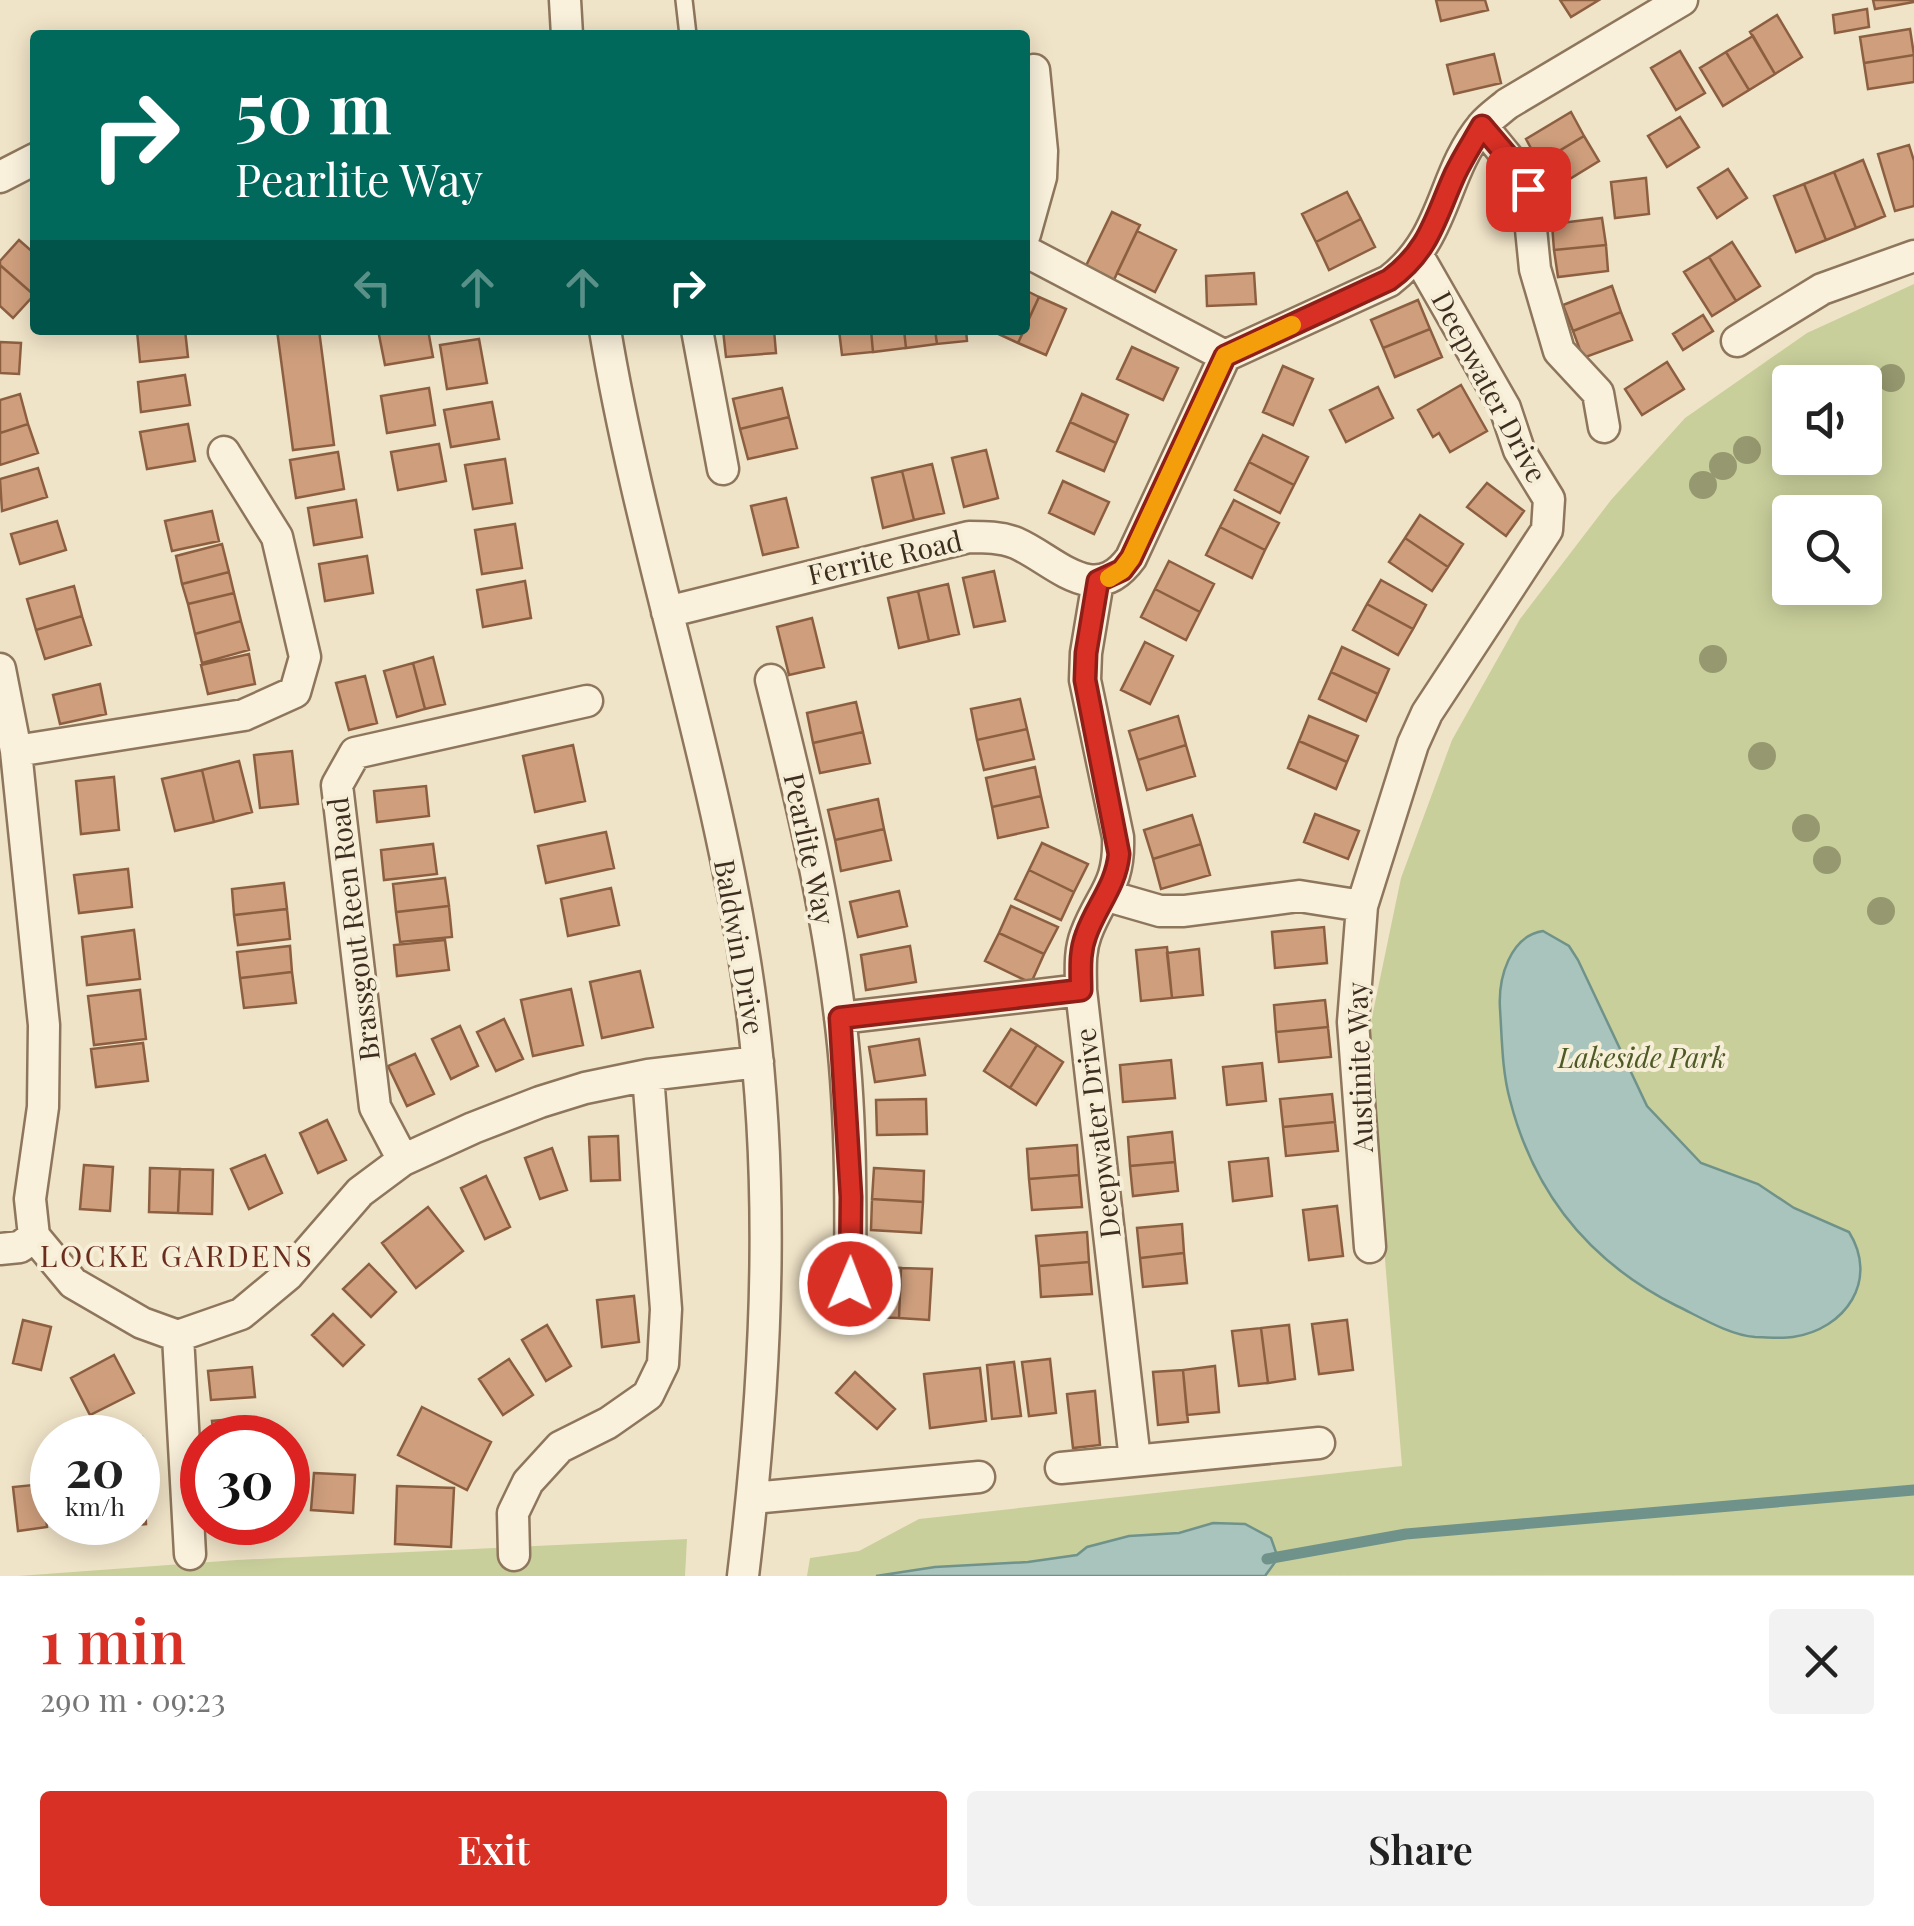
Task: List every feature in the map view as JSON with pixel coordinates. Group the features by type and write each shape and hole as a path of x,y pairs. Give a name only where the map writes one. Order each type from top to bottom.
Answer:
{"street":[{"path":"565,0 568,30"},
{"name":"Deepwater Drive","path":"1225,356 1389,280 1418,256 1454,176 1482,126 1507,104 1682,0"},
{"path":"1030,216 1041,177 1042,151 1034,70"},
{"path":"1482,126 1510,159 1528,189 1535,269 1559,351 1598,393 1604,428"},
{"path":"0,176 30,161"},
{"path":"1030,254 1225,356 1131,558 1122,570 1098,581"},
{"name":"Deepwater Drive","path":"1362,906 1413,744 1427,713 1547,530 1549,499 1519,450 1505,408 1488,376 1418,256"},
{"path":"1737,342 1822,288 1914,256"},
{"name":"Baldwin Drive","path":"606,335 638,496 744,950 758,1062 764,1164 764,1341 742,1576"},
{"path":"698,335 723,469"},
{"path":"16,751 244,714 294,692 305,657 277,537 224,452"},
{"name":"Ferrite Road","path":"666,612 969,537 1014,542 1072,576 1098,581"},
{"name":"Deepwater Drive","path":"1098,581 1084,666 1118,837 1117,870 1108,896 1085,936 1080,960 1081,990 1135,1460"},
{"path":"0,669 16,751 44,1025 42,1107 30,1199 34,1236 74,1283 142,1323 178,1336 241,1314 288,1275 360,1192 403,1160 540,1102 648,1075 758,1062"},
{"name":"Pearlite Way","path":"771,680 802,804 840,1018 851,1197 850,1284"},
{"name":"Brassgout Reen Road","path":"403,1160 375,1107 337,784 355,754 587,701"},
{"path":"1108,896 1160,911 1299,896 1362,906"},
{"name":"Austinite Way","path":"1362,906 1353,1022 1370,1248"},
{"path":"840,1018 1081,990"},
{"path":"514,1555 512,1513 528,1482 560,1447 608,1423 648,1395 663,1364 666,1309 648,1075"},
{"path":"0,1249 20,1247 34,1236"},
{"path":"178,1336 190,1554"},
{"path":"1061,1468 1319,1443"},
{"path":"752,1498 979,1477"}],"lane":[{"path":"684,0 687,30"}],"green space":[{"name":"Lakeside Park","path":"1914,284 1914,1575 807,1576 810,1558 859,1551 919,1519 1402,1466 1367,1041 1401,878 1452,740 1520,619 1611,500 1685,418 1807,333"},
{"path":"687,1539 685,1576 18,1576 237,1560"}],"water":[{"path":"1543,931 1569,946 1647,1106 1701,1163 1758,1184 1794,1208 1849,1232 1857,1250 1858,1284 1852,1300 1828,1324 1784,1338 1745,1336 1725,1329 1646,1289 1593,1247 1570,1222 1534,1166 1521,1134 1507,1089 1503,1055 1500,997 1504,972 1522,941"},
{"path":"1213,1523 1245,1524 1271,1538 1278,1558 1265,1576 876,1576 1077,1555 1087,1547 1129,1536 1179,1533"}],"building":[{"path":"1436,0 1485,0 1488,10 1441,21"},
{"path":"1560,0 1599,0 1571,17"},
{"path":"1873,0 1914,0 1914,2 1875,9"},
{"path":"1867,9 1869,27 1835,33 1833,15"},
{"path":"1777,15 1802,57 1775,74 1750,32"},
{"path":"1910,29 1914,55 1864,63 1860,37"},
{"path":"1753,36 1775,74 1749,90 1726,52"},
{"path":"1680,51 1705,93 1676,110 1651,68"},
{"path":"1726,52 1749,90 1723,106 1700,68"},
{"path":"1494,54 1501,83 1454,94 1447,65"},
{"path":"1914,55 1914,82 1868,89 1864,63"},
{"path":"1571,112 1584,136 1539,163 1526,139"},
{"path":"1680,117 1699,147 1667,167 1648,136"},
{"path":"1584,136 1599,161 1555,188 1539,163"},
{"path":"1909,145 1914,161 1914,206 1895,211 1878,154"},
{"path":"1863,160 1885,216 1856,228 1834,172"},
{"path":"1728,169 1747,198 1717,218 1698,188"},
{"path":"1834,172 1856,228 1826,240 1804,184"},
{"path":"1646,178 1649,214 1615,218 1611,182"},
{"path":"1804,184 1826,240 1796,252 1774,196"},
{"path":"1347,192 1361,219 1316,242 1302,214"},
{"path":"1112,212 1140,225 1111,286 1083,272"},
{"path":"1602,218 1606,245 1554,250 1552,224"},
{"path":"1361,219 1375,247 1329,270 1316,242"},
{"path":"1137,231 1176,250 1155,292 1117,273"},
{"path":"19,240 30,250 30,291 0,265"},
{"path":"1732,242 1760,286 1736,301 1709,257"},
{"path":"1606,245 1608,271 1558,277 1554,250"},
{"path":"1709,257 1736,301 1712,316 1684,272"},
{"path":"0,265 30,291 30,299 13,318 0,306"},
{"path":"1254,273 1256,304 1207,306 1206,276"},
{"path":"1612,286 1621,312 1573,331 1563,305"},
{"path":"1030,292 1039,297 1030,316"},
{"path":"1039,297 1066,309 1046,355 1018,343 1022,335 1030,335 1030,317"},
{"path":"1418,300 1430,329 1383,348 1371,320"},
{"path":"1621,312 1632,340 1583,358 1573,331"},
{"path":"1703,315 1713,331 1683,350 1673,334"},
{"path":"1430,329 1442,357 1395,377 1383,348"},
{"path":"137,335 186,335 188,357 140,362"},
{"path":"278,335 320,335 334,445 293,450"},
{"path":"379,335 429,335 433,357 385,365"},
{"path":"724,335 774,335 776,353 726,357"},
{"path":"840,335 871,335 873,352 842,355"},
{"path":"871,335 905,335 906,348 873,352"},
{"path":"905,335 936,335 937,344 906,348"},
{"path":"936,335 966,335 967,341 937,344"},
{"path":"1001,335 1022,335 1018,343"},
{"path":"479,339 487,383 447,389 440,345"},
{"path":"0,342 21,343 19,374 0,373"},
{"path":"1132,347 1178,368 1163,400 1117,379"},
{"path":"1667,362 1684,389 1642,415 1625,389"},
{"path":"1283,366 1313,379 1293,425 1263,412"},
{"path":"185,375 190,405 141,412 138,382"},
{"path":"1461,385 1487,431 1450,452 1439,433 1433,437 1418,410"},
{"path":"1378,387 1393,418 1346,442 1330,410"},
{"path":"429,388 435,425 387,433 381,396"},
{"path":"782,388 789,417 740,429 733,399"},
{"path":"20,394 28,424 0,433 0,400"},
{"path":"1082,394 1128,415 1116,443 1070,422"},
{"path":"492,402 499,439 451,447 444,410"},
{"path":"789,417 797,448 748,459 740,429"},
{"path":"1070,422 1116,443 1104,471 1057,451"},
{"path":"28,424 38,453 0,465 0,433"},
{"path":"188,424 195,461 147,469 140,432"},
{"path":"1263,435 1308,457 1294,485 1249,462"},
{"path":"439,444 446,481 398,490 391,452"},
{"path":"986,450 998,498 964,507 952,458"},
{"path":"338,452 344,489 296,498 290,460"},
{"path":"505,459 512,503 473,509 465,465"},
{"path":"1249,462 1294,485 1280,513 1235,490"},
{"path":"932,464 944,513 914,520 902,471"},
{"path":"38,468 47,497 2,511 0,479"},
{"path":"902,471 914,520 883,528 872,478"},
{"path":"1063,481 1109,502 1094,534 1049,513"},
{"path":"1487,483 1524,511 1506,536 1467,507"},
{"path":"786,498 798,547 763,555 751,506"},
{"path":"356,500 362,537 314,545 308,508"},
{"path":"1234,500 1279,523 1265,550 1220,527"},
{"path":"212,511 219,541 172,551 165,521"},
{"path":"1420,515 1463,544 1448,567 1405,538"},
{"path":"57,521 66,550 20,564 11,534"},
{"path":"515,524 522,568 482,574 475,530"},
{"path":"1220,527 1265,550 1252,578 1206,555"},
{"path":"1405,538 1448,567 1432,591 1389,562"},
{"path":"222,544 229,572 182,584 176,556"},
{"path":"367,556 373,593 325,601 319,564"},
{"path":"1169,561 1214,584 1200,612 1155,589"},
{"path":"994,571 1005,621 974,627 963,578"},
{"path":"229,572 234,593 188,604 182,584"},
{"path":"1381,580 1426,605 1413,629 1367,604"},
{"path":"525,581 531,618 483,627 477,590"},
{"path":"948,584 959,634 929,641 918,591"},
{"path":"74,586 82,616 36,630 27,599"},
{"path":"1155,589 1200,612 1186,640 1141,617"},
{"path":"918,591 929,641 899,648 888,598"},
{"path":"234,593 241,621 195,634 188,604"},
{"path":"1367,604 1413,629 1398,655 1353,630"},
{"path":"82,616 91,645 45,659 36,630"},
{"path":"812,618 824,667 789,675 777,627"},
{"path":"241,621 249,650 202,663 195,634"},
{"path":"1145,642 1173,656 1150,704 1121,690"},
{"path":"1342,647 1389,669 1378,694 1331,672"},
{"path":"249,654 255,684 208,694 201,665"},
{"path":"433,657 445,704 425,709 413,663"},
{"path":"413,663 425,709 397,717 384,671"},
{"path":"1331,672 1378,694 1366,721 1319,699"},
{"path":"365,676 377,723 349,730 336,683"},
{"path":"100,684 106,714 60,724 53,695"},
{"path":"1020,699 1027,729 977,740 971,709"},
{"path":"856,702 863,732 813,743 807,713"},
{"path":"1178,716 1186,745 1138,760 1129,731"},
{"path":"1309,716 1358,736 1347,762 1299,741"},
{"path":"1027,729 1034,759 984,770 977,740"},
{"path":"863,732 870,763 820,773 813,743"},
{"path":"1299,741 1347,762 1336,789 1288,768"},
{"path":"573,745 585,801 535,812 523,756"},
{"path":"1186,745 1195,776 1147,790 1138,760"},
{"path":"292,751 298,804 260,808 254,755"},
{"path":"239,761 252,812 214,822 202,770"},
{"path":"1035,767 1041,796 992,807 986,778"},
{"path":"202,770 214,822 175,831 162,779"},
{"path":"114,777 119,830 81,834 76,781"},
{"path":"426,786 429,816 377,822 374,791"},
{"path":"1041,796 1048,827 998,838 992,807"},
{"path":"878,799 884,829 835,840 828,810"},
{"path":"1315,814 1359,831 1348,859 1304,842"},
{"path":"1192,815 1201,844 1153,859 1144,830"},
{"path":"884,829 891,860 841,871 835,840"},
{"path":"606,832 614,868 546,883 538,846"},
{"path":"1042,843 1088,864 1074,892 1029,870"},
{"path":"433,844 437,874 384,880 381,850"},
{"path":"1201,844 1210,875 1161,889 1153,859"},
{"path":"128,869 132,907 79,913 74,875"},
{"path":"1029,870 1074,892 1061,920 1015,899"},
{"path":"445,878 449,906 396,912 393,884"},
{"path":"284,883 287,909 234,915 232,889"},
{"path":"611,888 619,925 568,936 561,899"},
{"path":"899,891 907,926 858,937 850,902"},
{"path":"449,906 452,937 400,942 396,912"},
{"path":"1011,906 1058,927 1044,954 999,933"},
{"path":"287,909 290,939 238,945 234,915"},
{"path":"1324,927 1327,963 1275,968 1272,932"},
{"path":"134,930 140,979 87,985 82,937"},
{"path":"999,933 1044,954 1031,983 985,961"},
{"path":"445,940 449,970 397,976 394,945"},
{"path":"290,946 292,972 240,978 237,952"},
{"path":"910,946 916,982 866,990 861,955"},
{"path":"1167,947 1172,998 1141,1001 1136,950"},
{"path":"1199,949 1203,995 1172,998 1167,953"},
{"path":"640,971 653,1027 602,1038 590,982"},
{"path":"292,972 296,1003 244,1008 240,978"},
{"path":"571,989 583,1045 533,1056 521,1000"},
{"path":"140,990 146,1039 94,1045 88,996"},
{"path":"1325,1000 1328,1027 1276,1032 1274,1005"},
{"path":"504,1019 523,1059 496,1071 477,1032"},
{"path":"460,1026 478,1066 451,1079 432,1039"},
{"path":"1328,1027 1331,1057 1279,1062 1276,1032"},
{"path":"1011,1029 1037,1045 1010,1088 984,1071"},
{"path":"919,1039 925,1075 875,1082 869,1047"},
{"path":"143,1043 148,1081 96,1087 91,1049"},
{"path":"1037,1045 1063,1062 1036,1105 1010,1088"},
{"path":"415,1054 434,1094 407,1106 388,1066"},
{"path":"1171,1060 1175,1098 1123,1102 1120,1065"},
{"path":"1262,1063 1266,1101 1227,1105 1223,1067"},
{"path":"1332,1094 1335,1122 1283,1127 1280,1099"},
{"path":"926,1099 927,1134 877,1135 876,1100"},
{"path":"327,1120 346,1160 318,1173 300,1133"},
{"path":"1335,1122 1338,1151 1286,1156 1283,1127"},
{"path":"1172,1132 1175,1162 1130,1166 1128,1137"},
{"path":"618,1136 620,1180 591,1181 589,1137"},
{"path":"1077,1145 1079,1175 1029,1179 1027,1149"},
{"path":"552,1148 567,1190 540,1199 525,1158"},
{"path":"265,1155 282,1193 249,1209 231,1169"},
{"path":"1268,1158 1272,1196 1233,1201 1229,1162"},
{"path":"1175,1162 1178,1191 1133,1196 1130,1166"},
{"path":"84,1165 113,1167 110,1211 80,1209"},
{"path":"150,1168 180,1169 178,1213 149,1212"},
{"path":"874,1168 924,1171 923,1202 872,1199"},
{"path":"180,1169 213,1170 212,1214 178,1213"},
{"path":"1079,1175 1082,1207 1032,1210 1029,1179"},
{"path":"486,1176 510,1227 485,1239 461,1188"},
{"path":"872,1199 923,1202 921,1233 871,1230"},
{"path":"1337,1206 1343,1256 1309,1260 1303,1210"},
{"path":"428,1207 463,1251 416,1288 382,1243"},
{"path":"1182,1224 1184,1253 1140,1258 1137,1228"},
{"path":"1087,1232 1089,1262 1039,1266 1036,1236"},
{"path":"1184,1253 1187,1283 1143,1287 1140,1258"},
{"path":"1089,1262 1092,1294 1041,1297 1039,1266"},
{"path":"369,1264 396,1292 371,1317 343,1289"},
{"path":"870,1266 901,1268 899,1318 867,1317"},
{"path":"901,1268 932,1269 929,1320 899,1318"},
{"path":"634,1296 639,1342 602,1347 597,1300"},
{"path":"333,1314 364,1345 343,1366 312,1335"},
{"path":"23,1320 51,1327 41,1370 13,1363"},
{"path":"1347,1320 1353,1370 1319,1374 1312,1324"},
{"path":"547,1325 571,1366 546,1381 522,1340"},
{"path":"1289,1325 1295,1379 1268,1383 1261,1328"},
{"path":"1261,1328 1268,1383 1239,1386 1232,1331"},
{"path":"114,1355 134,1393 90,1415 71,1378"},
{"path":"509,1359 533,1395 503,1415 479,1379"},
{"path":"1050,1359 1056,1413 1029,1416 1022,1362"},
{"path":"1014,1362 1021,1416 992,1419 987,1365"},
{"path":"1215,1366 1219,1412 1187,1415 1183,1370"},
{"path":"252,1367 255,1397 211,1400 208,1371"},
{"path":"980,1368 986,1421 930,1428 924,1374"},
{"path":"1183,1370 1188,1422 1158,1425 1153,1372"},
{"path":"855,1372 895,1409 877,1429 836,1393"},
{"path":"1095,1391 1100,1445 1073,1448 1067,1394"},
{"path":"422,1407 491,1442 467,1490 398,1455"},
{"path":"314,1473 355,1475 353,1513 311,1510"},
{"path":"30,1485 30,1529 18,1531 13,1487"},
{"path":"397,1486 454,1488 451,1547 395,1544"}],"waterway":[{"path":"1267,1559 1406,1534 1914,1490"}],"slow traffic":[{"path":"1109,578 1131,558 1225,356 1292,325"}],"district":[{"name":"LOCKE GARDENS","path":"177,1257"}],"route":[{"path":"850,1284 848,1110 840,1018 1081,990 1080,960 1085,936 1108,896 1119,854 1085,680 1098,581 1112,577 1131,558 1225,356 1403,270 1418,256 1430,236 1454,176 1482,126 1510,159 1528,189"}]}
